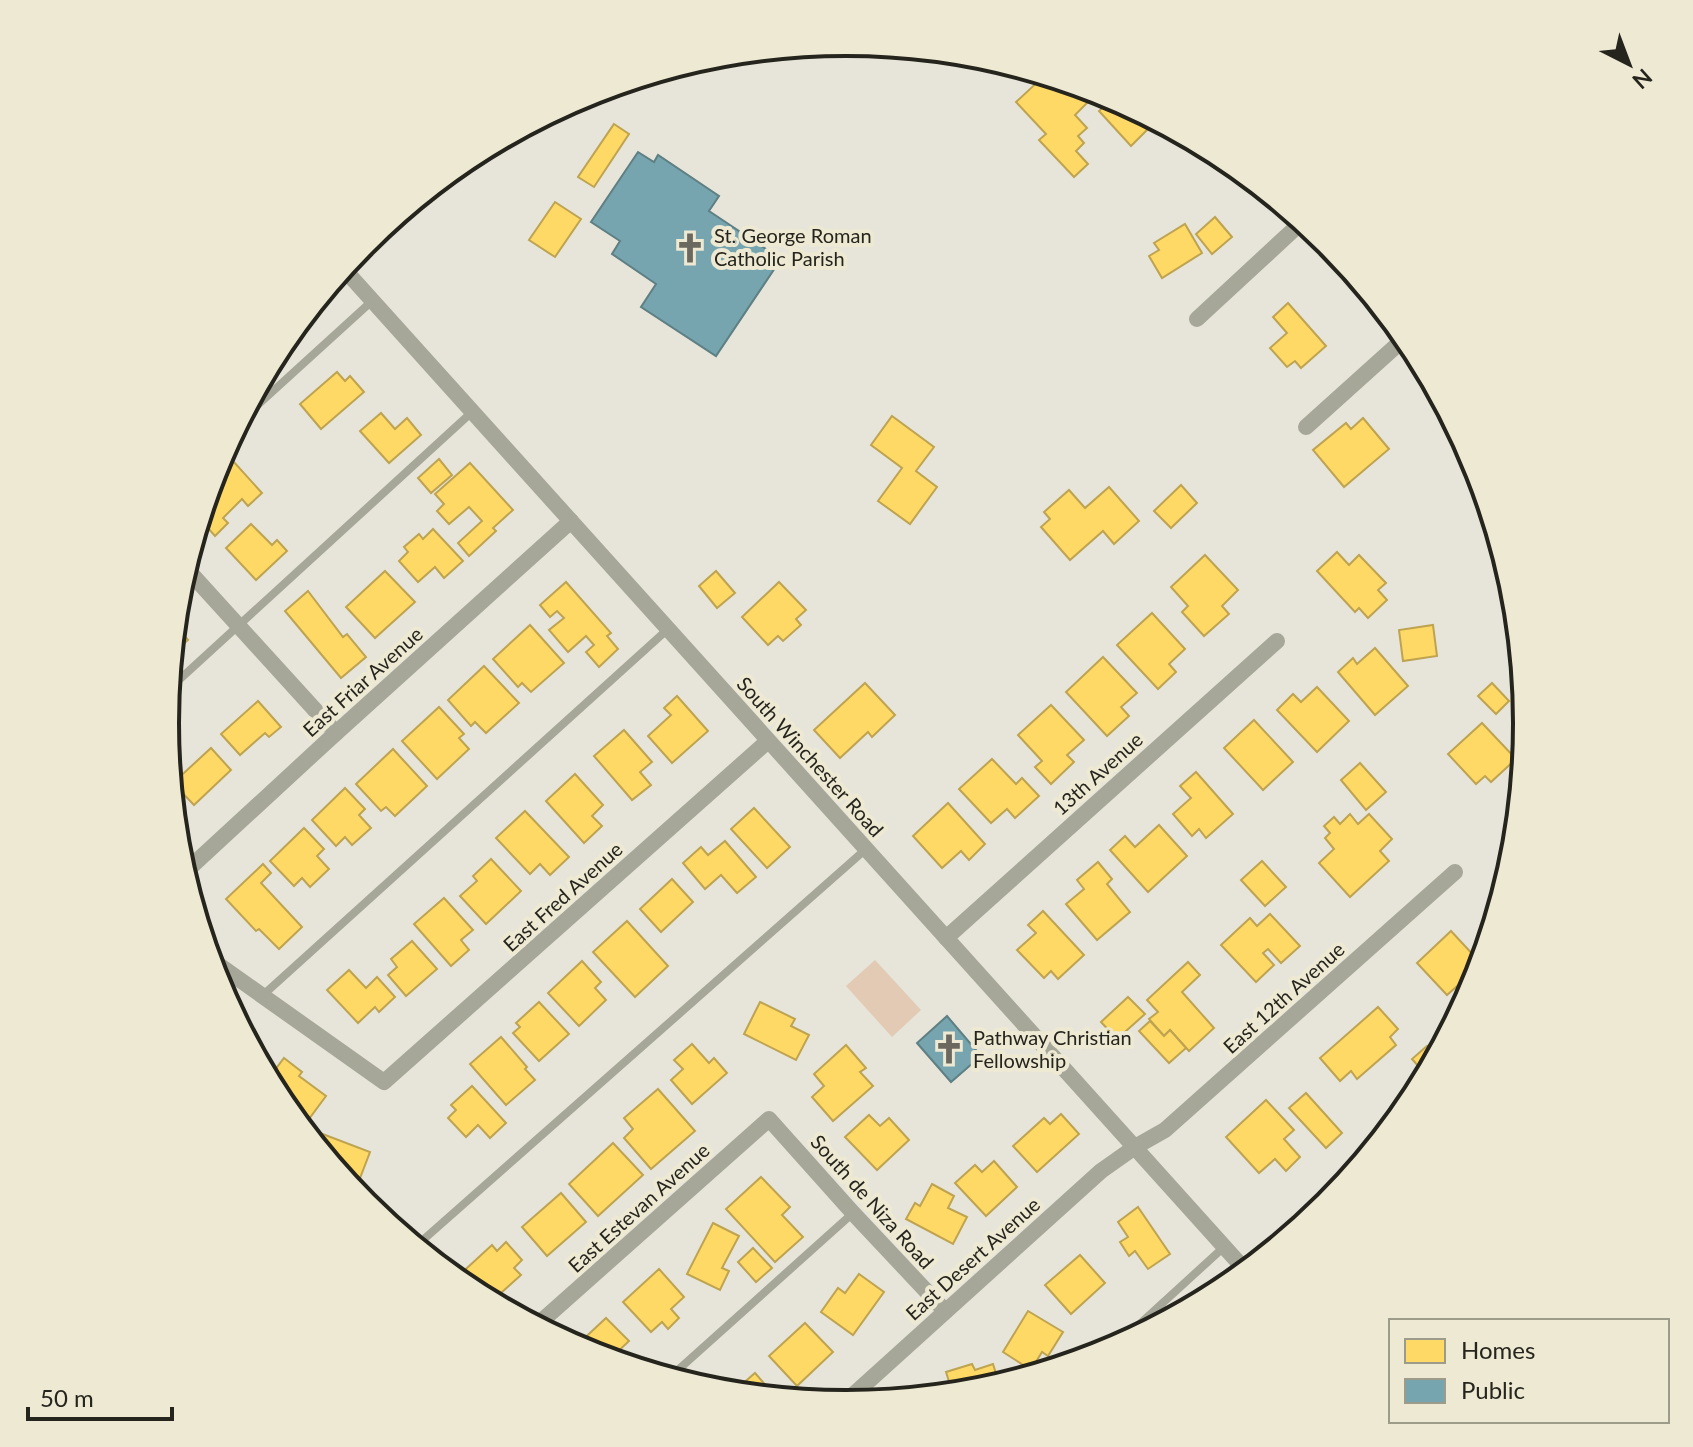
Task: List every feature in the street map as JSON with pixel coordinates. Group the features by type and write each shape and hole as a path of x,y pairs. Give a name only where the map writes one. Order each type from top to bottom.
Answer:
{"street":[{"path":"1197,319 1294,229"},
{"name":"South Winchester Road","path":"351,277 1239,1263"},
{"path":"1306,427 1397,345"},
{"name":"East Friar Avenue","path":"194,864 571,521"},
{"path":"195,578 336,733"},
{"name":"13th Avenue","path":"946,938 1277,641"},
{"name":"East Fred Avenue","path":"262,996 384,1082 768,741"},
{"name":"East 12th Avenue","path":"1135,1147 1165,1130 1455,872"},
{"path":"227,971 262,996"},
{"name":"South de Niza Road","path":"769,1119 945,1311"},
{"name":"East Estevan Avenue","path":"544,1319 769,1119"},
{"name":"East Desert Avenue","path":"858,1391 1101,1171 1135,1147"}],"lane":[{"path":"262,401 372,301"},
{"path":"180,679 472,412"},
{"path":"262,996 668,629"},
{"path":"424,1239 866,849"},
{"path":"679,1369 853,1213"},
{"path":"1142,1322 1224,1247"}],"shaded area":[{"path":"875,960 921,1010 892,1037 846,986"}],"building: Homes":[{"path":"1036,84 1088,102 1075,115 1087,128 1078,136 1084,143 1076,151 1088,164 1074,177 1039,140 1046,134 1016,102"},
{"path":"1103,107 1149,128 1131,146 1099,111"},
{"path":"614,124 629,134 594,187 578,177"},
{"path":"555,202 581,219 555,257 529,240"},
{"path":"1215,217 1232,237 1212,254 1196,234"},
{"path":"1185,224 1202,253 1162,278 1149,256 1159,250 1154,243"},
{"path":"1288,303 1326,346 1301,368 1295,361 1287,367 1270,348 1287,333 1273,317"},
{"path":"337,372 345,381 350,376 364,392 321,429 300,404"},
{"path":"381,413 395,429 407,418 421,435 389,463 360,431"},
{"path":"892,416 934,447 916,471 937,487 910,524 878,501 902,468 871,445"},
{"path":"1363,418 1389,449 1344,487 1313,450 1346,423 1351,429"},
{"path":"439,459 452,475 431,493 418,478"},
{"path":"233,461 262,493 248,506 242,499 223,518 228,523 215,536 208,529"},
{"path":"470,463 513,510 469,556 458,543 482,521 469,507 449,524 437,511 444,504 435,494"},
{"path":"1181,485 1197,503 1171,528 1154,511"},
{"path":"1109,487 1139,521 1114,544 1103,531 1070,560 1041,527 1050,519 1044,512 1069,490 1085,508"},
{"path":"251,524 272,545 277,540 287,551 256,580 226,548"},
{"path":"433,529 463,561 444,578 435,567 418,582 399,561 408,552 404,547 419,534 423,539"},
{"path":"1337,552 1349,565 1359,555 1386,583 1378,590 1387,600 1368,618 1359,608 1355,612 1317,571"},
{"path":"1205,555 1238,590 1222,606 1229,614 1204,636 1182,612 1188,606 1171,587"},
{"path":"385,571 415,602 375,638 346,607"},
{"path":"716,571 735,593 717,608 699,586"},
{"path":"566,582 611,633 607,636 618,649 599,667 586,652 594,645 586,636 568,652 549,630 564,618 557,611 550,617 540,605"},
{"path":"779,582 806,610 796,619 801,625 783,641 778,636 768,645 742,617"},
{"path":"308,591 343,637 347,634 366,657 341,678 285,611"},
{"path":"1152,613 1185,649 1169,664 1176,672 1158,689 1117,645"},
{"path":"530,625 564,663 531,692 522,683 518,687 493,659"},
{"path":"1433,625 1437,656 1403,661 1399,630"},
{"path":"1375,648 1408,686 1375,715 1338,672 1353,658 1357,664"},
{"path":"1103,657 1137,693 1121,707 1129,716 1107,736 1066,692"},
{"path":"484,666 519,703 486,733 475,722 471,726 448,700"},
{"path":"865,683 895,715 872,737 868,732 840,758 814,730"},
{"path":"1492,683 1509,701 1496,714 1478,696"},
{"path":"1317,687 1349,721 1317,752 1277,710 1293,694 1301,702"},
{"path":"677,696 708,731 672,763 648,736 671,715 664,708"},
{"path":"258,701 281,727 269,737 265,733 240,755 221,734"},
{"path":"1051,705 1084,740 1067,755 1074,762 1051,784 1035,767 1042,761 1018,735"},
{"path":"439,707 464,734 459,738 469,749 437,779 402,741"},
{"path":"1254,720 1293,762 1263,790 1224,748"},
{"path":"1482,723 1513,756 1513,762 1491,782 1485,776 1476,784 1448,754"},
{"path":"624,730 652,762 640,772 651,785 632,800 594,756"},
{"path":"211,748 231,770 194,805 183,793 181,776"},
{"path":"393,749 427,786 395,816 386,807 381,811 356,784"},
{"path":"992,759 1016,784 1022,778 1039,796 1015,818 1007,809 991,823 959,789"},
{"path":"1360,763 1386,792 1366,810 1341,780"},
{"path":"1196,772 1233,814 1206,838 1199,829 1192,836 1173,814 1191,798 1180,786"},
{"path":"575,774 603,805 592,816 602,826 584,843 546,801"},
{"path":"345,788 365,809 359,815 371,828 352,845 345,837 336,846 312,820"},
{"path":"948,803 985,844 969,860 961,851 942,868 913,836"},
{"path":"754,808 790,847 767,868 731,829"},
{"path":"525,811 569,857 550,875 540,864 530,874 496,838"},
{"path":"1350,814 1358,824 1369,814 1392,839 1380,851 1389,861 1350,897 1319,863 1334,849 1325,838 1330,833 1324,826 1334,817 1340,824"},
{"path":"1159,825 1187,856 1148,892 1110,850 1125,836 1135,847"},
{"path":"304,828 324,849 317,856 329,869 310,887 302,878 294,886 270,861"},
{"path":"725,841 756,877 737,893 721,875 705,889 683,863 701,847 708,855"},
{"path":"491,859 521,891 486,924 460,896 477,881 473,876"},
{"path":"1262,861 1286,887 1265,906 1241,880"},
{"path":"1098,862 1112,879 1107,884 1130,912 1097,940 1066,904 1084,889 1077,880"},
{"path":"263,864 271,873 261,883 302,927 279,949 259,929 256,931 226,899"},
{"path":"672,879 693,902 661,932 640,909"},
{"path":"444,898 473,930 461,940 469,950 451,966 414,924"},
{"path":"1043,911 1084,955 1058,979 1051,971 1044,978 1017,950 1036,933 1028,925"},
{"path":"1270,914 1300,946 1281,963 1268,949 1263,953 1274,965 1256,982 1221,945 1250,918 1257,926"},
{"path":"627,921 668,966 635,997 593,952"},
{"path":"1451,931 1473,954 1462,982 1447,995 1417,963"},
{"path":"412,941 437,969 406,996 388,975 397,967 391,959"},
{"path":"582,961 601,982 595,988 606,1000 579,1026 548,993"},
{"path":"1188,962 1200,975 1182,992 1214,1028 1189,1051 1170,1030 1164,1036 1149,1019 1158,1012 1147,1000"},
{"path":"349,970 366,988 377,977 395,997 379,1012 375,1007 358,1023 327,990"},
{"path":"1128,997 1145,1014 1117,1039 1101,1022"},
{"path":"539,1002 569,1034 539,1061 513,1033 520,1027 516,1023"},
{"path":"760,1002 795,1019 791,1026 809,1035 796,1060 744,1034"},
{"path":"1378,1007 1398,1029 1390,1037 1396,1045 1357,1079 1351,1071 1340,1081 1320,1058"},
{"path":"1150,1021 1164,1036 1170,1030 1186,1048 1169,1063 1139,1031"},
{"path":"501,1037 535,1080 506,1105 470,1064"},
{"path":"692,1044 709,1063 714,1058 727,1073 692,1104 671,1080 683,1069 674,1060"},
{"path":"846,1045 866,1068 860,1072 873,1086 833,1121 812,1097 824,1086 814,1074"},
{"path":"1427,1046 1429,1049 1419,1067 1412,1059"},
{"path":"284,1058 302,1072 299,1076 326,1096 309,1119 291,1094 276,1069"},
{"path":"472,1086 506,1123 490,1138 478,1125 466,1137 448,1118 456,1110 451,1105"},
{"path":"658,1089 695,1131 651,1169 624,1138 633,1129 624,1118"},
{"path":"1306,1093 1342,1133 1326,1148 1289,1108"},
{"path":"1266,1100 1294,1130 1284,1139 1300,1157 1286,1171 1275,1159 1259,1173 1226,1137"},
{"path":"1061,1114 1079,1134 1037,1172 1013,1146 1044,1118 1050,1124"},
{"path":"869,1115 880,1126 889,1118 909,1140 877,1170 845,1137"},
{"path":"320,1133 370,1152 360,1179 345,1164"},
{"path":"613,1143 643,1175 598,1216 569,1184"},
{"path":"994,1161 1017,1187 986,1216 955,1183 975,1165 982,1172"},
{"path":"761,1177 790,1207 782,1215 803,1237 775,1262 726,1209"},
{"path":"932,1184 954,1196 948,1208 967,1217 953,1244 906,1219 915,1203 920,1206"},
{"path":"561,1193 586,1222 547,1256 522,1227"},
{"path":"1138,1207 1170,1254 1148,1269 1135,1251 1129,1256 1120,1242 1128,1237 1118,1222"},
{"path":"713,1223 739,1236 722,1268 729,1271 720,1290 687,1274"},
{"path":"506,1242 522,1260 514,1268 521,1275 500,1294 464,1271 492,1245 497,1251"},
{"path":"753,1248 772,1268 756,1282 738,1262"},
{"path":"1080,1255 1105,1283 1071,1314 1045,1285"},
{"path":"659,1269 684,1297 671,1309 679,1318 668,1329 662,1322 651,1332 623,1302"},
{"path":"859,1274 884,1292 853,1335 821,1312 838,1288 845,1293"},
{"path":"1028,1311 1063,1332 1048,1356 1042,1352 1035,1363 1025,1366 1003,1352"},
{"path":"606,1318 629,1341 619,1351 585,1337"},
{"path":"805,1323 833,1352 797,1386 769,1356"},
{"path":"972,1364 975,1370 993,1364 996,1373 949,1383 946,1372"},
{"path":"755,1373 766,1386 759,1385 744,1383"}],"building: Public":[{"name":"St. George Roman Catholic Parish","path":"638,152 654,162 658,155 719,196 709,211 781,259 716,356 641,307 656,284 612,254 620,241 591,222"},
{"name":"Pathway Christian Fellowship","path":"947,1016 981,1056 951,1082 917,1043"}],"place":[{"name":"St. George Roman Catholic Parish","path":"690,248"},
{"name":"Pathway Christian Fellowship","path":"949,1049"}]}
